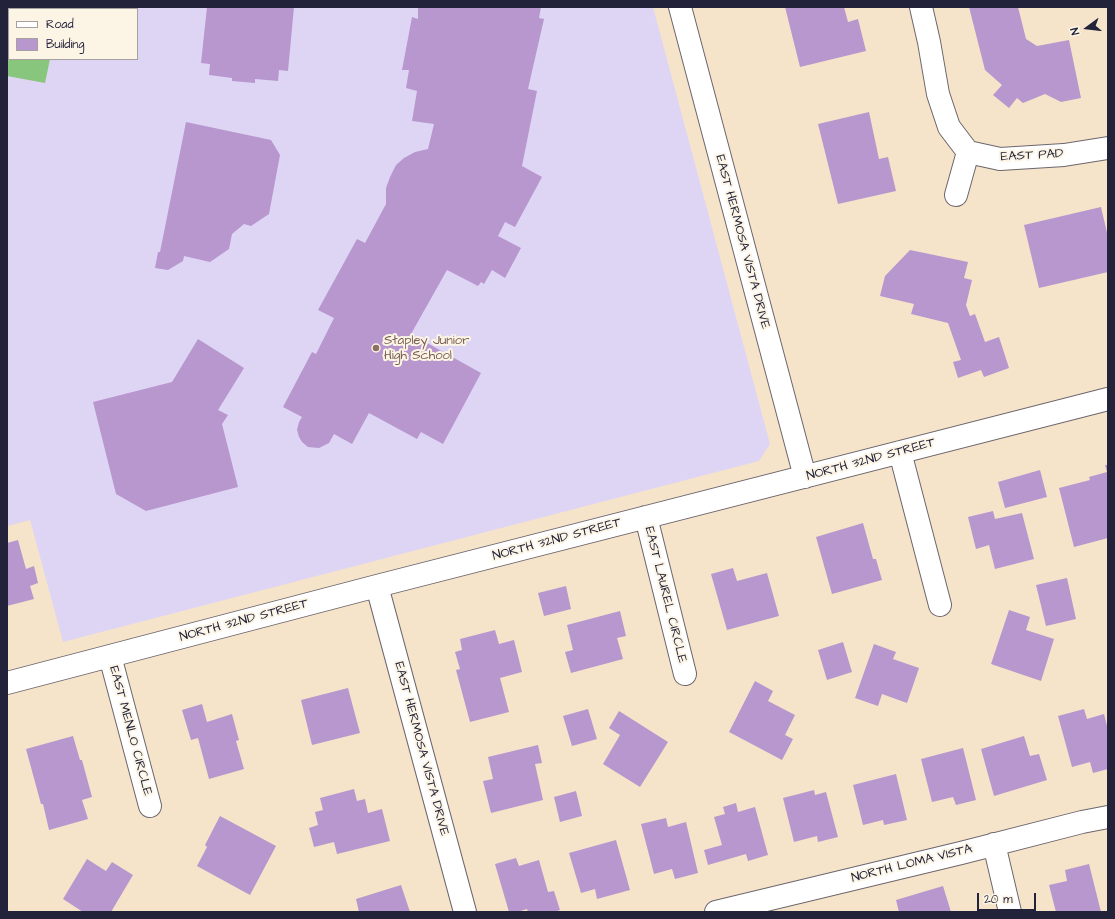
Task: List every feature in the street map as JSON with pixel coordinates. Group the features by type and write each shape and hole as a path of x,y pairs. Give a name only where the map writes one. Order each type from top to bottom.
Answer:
{"street":[{"name":"EAST HERMOSA VISTA DRIVE","path":"680,7 805,477"},
{"path":"921,7 938,94 946,120 949,127 968,152 956,195"},
{"name":"EAST PAD","path":"968,152 1000,159 1064,155 1108,148"},
{"name":"NORTH 32ND STREET","path":"7,683 377,586 1108,399"},
{"path":"900,452 940,605"},
{"name":"EAST LAUREL CIRCLE","path":"646,517 685,674"},
{"name":"EAST HERMOSA VISTA DRIVE","path":"377,586 465,912"},
{"name":"EAST MENLO CIRCLE","path":"110,656 150,806"},
{"name":"NORTH LOMA VISTA","path":"716,912 743,909 994,844 1108,817"},
{"path":"994,844 1010,912"}],"shaded area":[{"name":"Stapley Junior High School","path":"7,7 653,7 770,444 759,461 63,642 30,520 7,526"}],"green space":[{"path":"7,30 8,60 50,60 45,83 7,76"}],"building":[{"path":"90,7 124,7 124,8"},
{"path":"207,7 294,7 288,71 279,70 278,81 255,79 255,83 232,81 232,78 209,75 210,64 201,63"},
{"path":"418,7 541,7 539,18 544,19 528,89 537,91 522,166 542,177 515,227 505,222 498,236 521,248 505,278 492,270 484,284 481,282 478,286 447,270 411,334 481,373 443,444 421,432 417,439 369,413 352,444 334,434 329,443 319,448 308,447 302,442 297,430 302,417 283,407 312,352 316,354 334,318 318,310 357,239 365,243 386,204 386,188 396,165 404,158 415,152 428,149 434,124 412,121 417,91 406,88 409,70 402,70 412,17 418,19"},
{"path":"785,7 844,7 848,22 858,19 866,51 800,67"},
{"path":"969,7 1018,7 1026,39 1037,46 1069,40 1081,98 1061,102 1045,94 1023,103 1017,98 1009,108 993,95 1002,85 985,70"},
{"path":"869,112 879,159 888,157 896,191 838,204 818,124"},
{"path":"186,122 271,140 280,155 269,214 251,226 244,224 232,234 229,249 210,262 184,256 183,261 168,270 155,268 158,252 160,252"},
{"path":"1101,207 1108,237 1108,272 1039,288 1024,225"},
{"path":"910,250 968,262 964,278 972,280 966,305 970,316 975,314 985,342 999,337 1009,368 984,377 981,370 958,378 953,362 961,360 948,323 911,314 914,304 880,296 885,276"},
{"path":"198,339 244,368 218,410 228,415 222,424 238,487 146,511 116,494 93,402 172,382"},
{"path":"1105,465 1108,465 1108,538 1074,547 1059,488 1090,480 1089,477 1107,472"},
{"path":"1040,470 1047,497 1005,508 998,482"},
{"path":"993,511 995,519 1022,513 1034,559 995,569 989,545 976,549 968,517"},
{"path":"863,523 873,559 876,559 882,580 832,594 816,537"},
{"path":"18,540 26,569 34,566 38,583 30,586 34,599 7,606 7,543"},
{"path":"733,568 737,581 767,573 779,616 727,630 711,574"},
{"path":"1067,578 1076,619 1046,626 1036,585"},
{"path":"566,586 571,609 544,616 538,593"},
{"path":"1009,610 1030,617 1026,630 1054,639 1041,681 991,664"},
{"path":"620,611 626,636 617,638 623,659 571,673 565,652 573,650 567,625"},
{"path":"495,630 499,644 514,640 522,672 500,678 509,712 470,722 456,670 460,669 455,652 462,650 460,639"},
{"path":"843,642 852,672 827,680 818,650"},
{"path":"874,644 896,652 893,659 919,668 907,703 882,694 878,706 855,698"},
{"path":"755,681 773,691 768,701 795,715 785,735 793,739 782,760 729,732"},
{"path":"348,688 360,733 312,745 301,700"},
{"path":"202,704 207,722 232,714 239,740 236,741 244,769 209,779 198,738 191,740 182,710"},
{"path":"588,709 597,739 572,746 563,716"},
{"path":"1084,709 1087,719 1104,714 1108,730 1108,769 1093,773 1090,762 1072,767 1058,716"},
{"path":"619,711 668,742 640,787 603,764 620,735 609,728"},
{"path":"73,736 80,760 82,760 92,797 82,800 88,819 49,830 43,804 41,804 26,749"},
{"path":"1024,736 1030,756 1039,754 1047,780 994,796 981,749"},
{"path":"538,745 542,763 535,764 543,800 491,813 483,781 493,779 488,757"},
{"path":"963,748 976,800 956,805 953,797 932,802 921,759"},
{"path":"896,774 907,820 884,825 883,820 863,825 853,785"},
{"path":"354,789 357,801 365,799 368,813 382,809 390,841 337,854 334,842 314,847 309,828 318,825 315,812 323,810 320,798"},
{"path":"814,790 815,795 826,792 838,837 818,842 817,836 794,842 783,798"},
{"path":"576,791 582,816 560,822 554,797"},
{"path":"736,803 738,812 755,807 768,855 748,861 746,854 708,865 704,850 722,845 714,817 725,814 723,807"},
{"path":"220,816 276,846 250,895 197,866 207,847 205,845"},
{"path":"666,818 668,827 686,822 698,873 675,879 672,869 654,874 641,824"},
{"path":"616,840 630,890 597,899 595,889 581,893 569,853"},
{"path":"516,858 519,866 539,860 548,892 554,891 560,910 554,912 528,912 527,909 517,912 509,912 495,864"},
{"path":"87,859 106,871 112,862 133,875 111,912 83,912 63,899"},
{"path":"1089,864 1101,912 1056,912 1049,885 1067,881 1065,870"},
{"path":"401,885 410,912 359,912 356,899"},
{"path":"943,886 951,912 899,912 896,900"}],"place":[{"name":"Stapley Junior High School","path":"376,348"}]}
